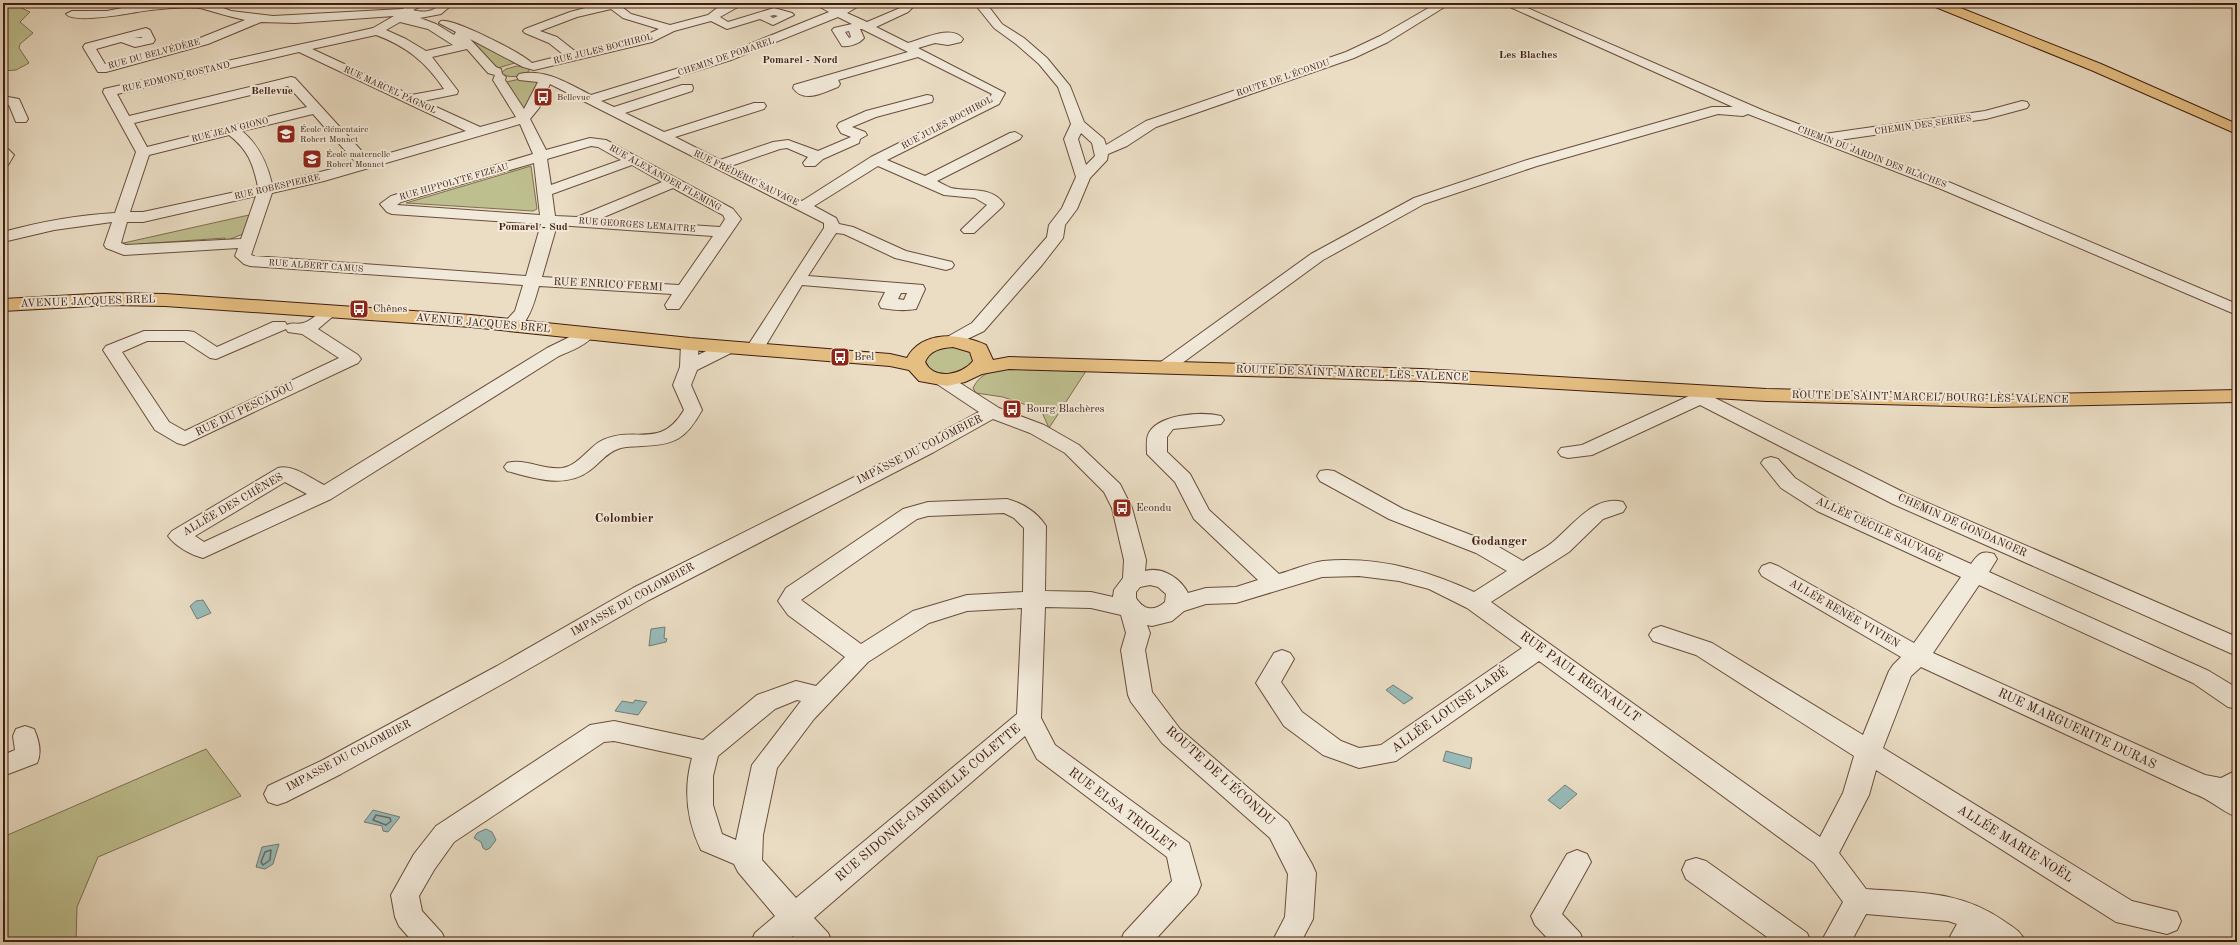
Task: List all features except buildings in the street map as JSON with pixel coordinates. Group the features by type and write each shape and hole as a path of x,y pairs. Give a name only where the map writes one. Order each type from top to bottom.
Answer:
{"main road":[{"path":"1938,3 2096,67 2237,130"},
{"path":"1956,3 2110,64 2237,119"},
{"name":"AVENUE JACQUES BREL","path":"3,305 136,299 511,325 690,344 707,355 754,350 890,360 918,360"},
{"path":"943,380 926,376 918,360 934,344 953,341 975,361"},
{"name":"ROUTE DE SAINT-MARCEL-LÈS-VALENCE","path":"943,380 975,361 1421,375 1698,395"},
{"name":"ROUTE DE SAINT-MARCEL/BOURG-LÈS-VALENCE","path":"1698,395 1991,402 2237,396"}],"street":[{"path":"412,11 422,3"},
{"name":"RUE JULES BOCHIROL","path":"532,67 648,39 676,27 712,17 721,10 739,3"},
{"name":"RUE JULES BOCHIROL","path":"804,206 870,147 994,100 999,94 914,50 862,26 840,12 819,3"},
{"name":"CHEMIN DE POMAREL","path":"590,100 732,56 783,38 858,3"},
{"path":"980,3 998,26 1020,40 1043,61 1064,86 1080,130 1100,147 1102,157 1095,166 1081,171"},
{"path":"990,3 1002,13 1006,21 1017,32 1030,38 1042,53 1043,61"},
{"name":"ROUTE DE L'ÉCONDU","path":"1100,147 1117,145 1151,124 1350,55 1384,39 1445,3"},
{"name":"CHEMIN DU JARDIN DES BLACHES","path":"1507,3 1757,113 1991,204 2237,310"},
{"path":"71,20 105,18 107,14 149,6 202,4 232,15 261,18 312,18 441,8 451,26 472,45 492,70 499,75"},
{"path":"573,56 553,40 529,31 574,14 616,4 627,16 676,27 692,33"},
{"path":"862,26 911,7"},
{"path":"712,17 727,26 762,16"},
{"name":"RUE DU BELVÉDÈRE","path":"121,38 90,47 102,69 204,41 261,18"},
{"path":"377,31 398,18 408,18 434,27 463,46 425,56"},
{"path":"451,26 486,41 541,72 546,78 532,108 523,119"},
{"path":"377,31 402,40 425,56 440,73 452,91 411,99"},
{"name":"RUE EDMOND ROSTAND","path":"143,152 127,120 109,92 377,31"},
{"path":"831,78 914,50 935,39"},
{"name":"RUE MARCEL PAGNOL","path":"300,48 479,132"},
{"path":"511,325 523,312 550,225 548,220 541,157 531,131 499,80 499,75 507,66 532,67"},
{"path":"523,77 532,67"},
{"name":"RUE FRÉDÉRIC SAUVAGE","path":"499,75 546,78 662,137 804,206 831,221 832,228"},
{"path":"127,120 291,81 366,165"},
{"path":"613,112 687,88"},
{"path":"3,100 14,102 21,119"},
{"path":"927,100 872,114 844,126 846,130 870,147 924,182 949,192 978,194 997,204 969,230"},
{"name":"CHEMIN DES SERRES","path":"1822,138 1986,115 2022,104"},
{"path":"662,137 759,106"},
{"name":"RUE JEAN GIONO","path":"143,152 316,109"},
{"path":"719,165 778,145 788,144 814,160 870,147 891,110"},
{"path":"1164,368 1317,257 1419,201 1532,163 1717,110 1757,113"},
{"name":"RUE ROBESPIERRE","path":"3,237 39,229 121,217 143,217 266,190 366,165 523,119"},
{"path":"232,130 248,143 261,166 266,190"},
{"path":"953,341 978,327 1023,275 1026,260 1041,240 1045,224 1059,206 1074,195 1081,171 1071,139 1080,130"},
{"path":"924,182 1015,136"},
{"name":"RUE ALEXANDER FLEMING","path":"541,157 590,142 601,143 728,212 733,219 674,305"},
{"path":"3,152 7,155 3,162"},
{"path":"143,152 112,245 124,250 246,243"},
{"name":"RUE HIPPOLYTE FIZEAU","path":"541,157 396,199 387,204 392,209 548,220"},
{"path":"545,192 633,160"},
{"path":"579,221 675,182"},
{"name":"RUE ALBERT CAMUS","path":"266,190 242,256 250,261 533,281"},
{"name":"RUE GEORGES LEMAITRE","path":"548,220 725,232"},
{"path":"754,350 797,280 832,228 848,230 901,255 946,265"},
{"path":"797,280 917,289 910,306 891,308 887,304 895,288"},
{"name":"RUE ENRICO FERMI","path":"533,281 684,290"},
{"name":"RUE DU PESCADOU","path":"279,326 306,329 352,359 184,440 162,426 112,350 144,336 188,336 216,354 279,326 292,309"},
{"path":"306,329 330,312"},
{"path":"968,398 964,387 975,361 978,327"},
{"path":"552,352 552,340 556,330"},
{"name":"ALLÉE DES CHÊNES","path":"324,494 285,473 179,536 203,551 324,494 507,382 552,352 566,347 586,334"},
{"path":"514,467 541,473 569,473 586,464 611,445 628,441 667,438 678,431 693,410 682,386 707,355"},
{"name":"ROUTE DE L'ÉCONDU","path":"943,380 968,398 1000,416 1037,428 1072,449 1113,489 1122,508 1126,527 1135,600 1133,650 1140,695 1171,736 1279,830 1302,873 1299,919 1286,942"},
{"path":"1568,452 1585,451 1698,395"},
{"name":"CHEMIN DE GONDANGER","path":"1698,395 1900,499 2237,647"},
{"name":"IMPASSE DU COLOMBIER","path":"277,794 332,767 464,695 647,591 927,448 1000,416"},
{"path":"1214,420 1186,421 1167,425 1157,436 1158,454 1183,479 1201,514 1275,583"},
{"name":"ALLÉE CÉCILE SAUVAGE","path":"1771,463 1788,484 1824,506 1980,567"},
{"path":"1326,476 1396,514 1484,548 1524,571"},
{"name":"RUE SIDONIE-GABRIELLE COLETTE","path":"765,942 1029,718 1034,599 1035,526 1021,513 1007,506 928,509 910,514 794,594 789,601 796,609 860,656"},
{"path":"1475,602 1561,547 1596,514 1616,507"},
{"path":"1824,855 1856,794 1868,754 1901,671 1918,656 1980,567 2201,677 2237,700"},
{"name":"RUE PAUL REGNAULT","path":"1170,590 1206,596 1236,595 1322,569 1359,568 1400,573 1436,583 1475,602 1824,855 1859,901"},
{"name":"ALLÉE RENÉE VIVIEN","path":"1770,571 1918,656"},
{"path":"818,942 748,864 748,858 750,835 765,765 820,696 860,656 921,617 967,604 1034,599 1135,600 1168,613 1170,590 1141,578 1135,600"},
{"name":"ALLÉE MARIE NOËL","path":"1662,634 1704,649 1868,754 2126,913 2167,921"},
{"name":"ALLÉE LOUISE LABÉ","path":"1282,659 1268,683 1293,719 1332,748 1359,758 1387,754 1540,648"},
{"name":"RUE MARGUERITE DURAS","path":"1918,656 2201,785 2224,790 2237,781"},
{"path":"748,858 711,842 700,805 700,776 707,751 766,702 796,690 820,696"},
{"name":"RUE ELSA TRIOLET","path":"1029,718 1046,752 1179,850 1187,885 1134,942"},
{"path":"432,942 409,917 405,895 424,862 445,834 600,732 614,731 707,751"},
{"path":"3,766 28,756 25,736"},
{"path":"2212,788 2237,806"},
{"path":"1570,942 1545,916 1577,862"},
{"path":"1696,870 1797,942"},
{"path":"1836,942 1859,901 1948,908 1978,919 2011,942"},
{"path":"1961,942 1978,919"}],"green space":[{"path":"3,3 18,3 17,6 30,12 20,22 33,33 20,44 19,48 29,63 16,70 3,71"},
{"path":"469,39 518,62 498,68"},
{"path":"517,66 529,68 529,71 523,75 511,77 501,73 506,69"},
{"path":"525,78 542,79 529,107 521,108 506,82"},
{"path":"531,166 537,209 533,211 406,203"},
{"path":"249,215 243,234 223,242 225,238 139,244 134,248 119,244"},
{"path":"943,346 967,348 976,356 973,366 960,372 948,375 937,374 924,367 924,357"},
{"path":"1003,369 1086,371 1049,428 1041,410 1003,397 976,393 973,388 978,380 989,372"},
{"path":"206,749 241,796 98,857 77,907 76,942 3,942 3,837"}],"water":[{"path":"203,600 211,613 197,619 190,606 196,601"},
{"path":"665,627 664,638 667,639 666,642 649,646 651,629"},
{"path":"1393,685 1413,698 1404,704 1386,690"},
{"path":"635,700 647,702 638,715 615,711 622,701 633,703"},
{"path":"1446,751 1472,758 1470,769 1443,761"},
{"path":"1565,785 1577,794 1560,809 1548,800"},
{"path":"373,810 400,817 388,832 383,831 382,826 364,822"},
{"path":"486,829 492,832 496,840 490,848 486,850 483,848 481,842 474,838 477,833"},
{"path":"279,844 273,864 265,869 256,867 262,847"}],"place":[{"name":"Bellevue","path":"543,97"},
{"name":"École élémentaire Robert Monnet","path":"286,134"},
{"name":"École maternelle Robert Monnet","path":"312,159"},
{"name":"Chênes","path":"359,309"},
{"name":"Brel","path":"840,357"},
{"name":"Bourg Blachères","path":"1012,409"},
{"name":"Econdu","path":"1122,508"}],"district":[{"name":"Les Blaches","path":"1528,55"},
{"name":"Pomarel - Nord","path":"800,60"},
{"name":"Bellevue","path":"272,91"},
{"name":"Pomarel - Sud","path":"533,227"},
{"name":"Colombier","path":"624,518"},
{"name":"Godanger","path":"1499,541"}]}
